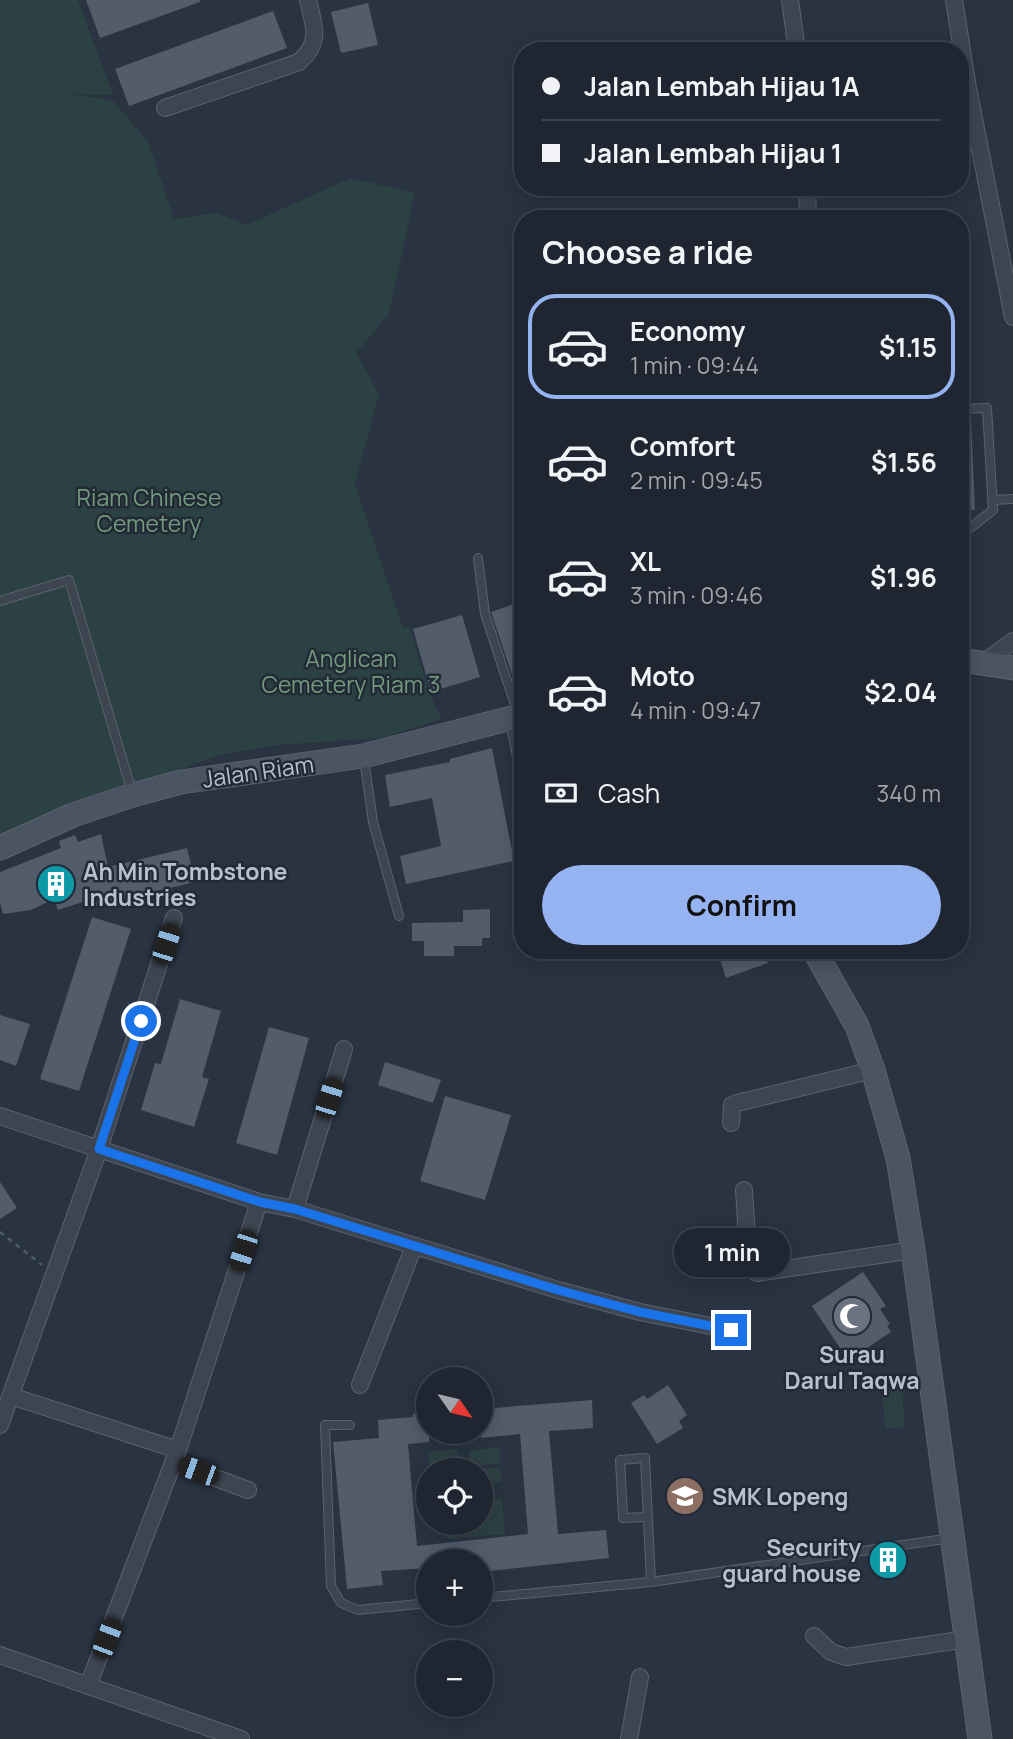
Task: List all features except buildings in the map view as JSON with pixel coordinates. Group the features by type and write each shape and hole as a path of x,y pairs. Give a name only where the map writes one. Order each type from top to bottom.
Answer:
{"street":[{"path":"165,108 299,62 307,55 315,39 308,0"},
{"path":"790,0 796,42"},
{"path":"954,0 959,42"},
{"path":"969,108 1008,266 1013,317"},
{"path":"972,662 1013,641"},
{"path":"972,662 1013,668"},
{"name":"Jalan Riam","path":"0,848 73,816 181,782 363,756 514,718"},
{"path":"0,1425 99,1149 174,918"},
{"path":"819,959 857,1026 873,1070 898,1158 954,1538 980,1739"},
{"path":"295,1209 344,1049"},
{"path":"731,1122 732,1105 737,1103 873,1070"},
{"path":"0,1116 260,1202 295,1209 629,1309 731,1330"},
{"path":"744,1190 749,1267 757,1273 913,1250"},
{"path":"89,1686 176,1456 260,1202"},
{"path":"360,1385 414,1246"},
{"path":"11,1396 176,1456 248,1490"},
{"path":"814,1636 831,1652 846,1657 967,1639"},
{"path":"0,1655 241,1739"},
{"path":"629,1739 640,1677"}],"lane":[{"path":"969,409 987,408 993,510 969,528"},
{"path":"992,500 1013,499"},
{"path":"478,558 485,614 514,707"},
{"path":"0,601 69,580 133,795"},
{"path":"363,756 373,822 399,916"},
{"path":"350,1425 325,1425 331,1586 341,1603 358,1610 416,1604"},
{"path":"647,1517 623,1518 620,1460 645,1458 651,1582"},
{"path":"493,1597 651,1582 954,1538"}],"path":[{"path":"0,1233 53,1273"}],"green space":[{"name":"Riam Chinese Cemetery","path":"0,0 78,0 113,95 70,94 112,100 148,141 174,219 217,213 246,225 351,178 415,193 389,314 356,353 379,394 355,484 403,628 410,628 430,695 442,719 381,738 276,745 220,755 0,835"},
{"path":"902,1389 905,1427 885,1429 882,1391"},
{"path":"499,1447 501,1463 493,1464 493,1458 469,1458 469,1451"},
{"path":"458,1449 459,1458 428,1458 428,1452"},
{"path":"500,1467 502,1482 493,1483 493,1468"},
{"path":"493,1499 502,1499 505,1534 448,1539 448,1535 493,1535"}],"place":[{"name":"Ah Min Tombstone Industries","path":"56,884"},
{"name":"Surau Darul Taqwa","path":"852,1316"},
{"name":"SMK Lopeng","path":"685,1496"},
{"name":"Security guard house","path":"888,1560"}],"route":[{"path":"141,1021 99,1149 260,1202 295,1209 558,1290 640,1312 731,1330"}],"park label":[{"name":"Anglican Cemetery Riam 3","path":"351,671"}]}
